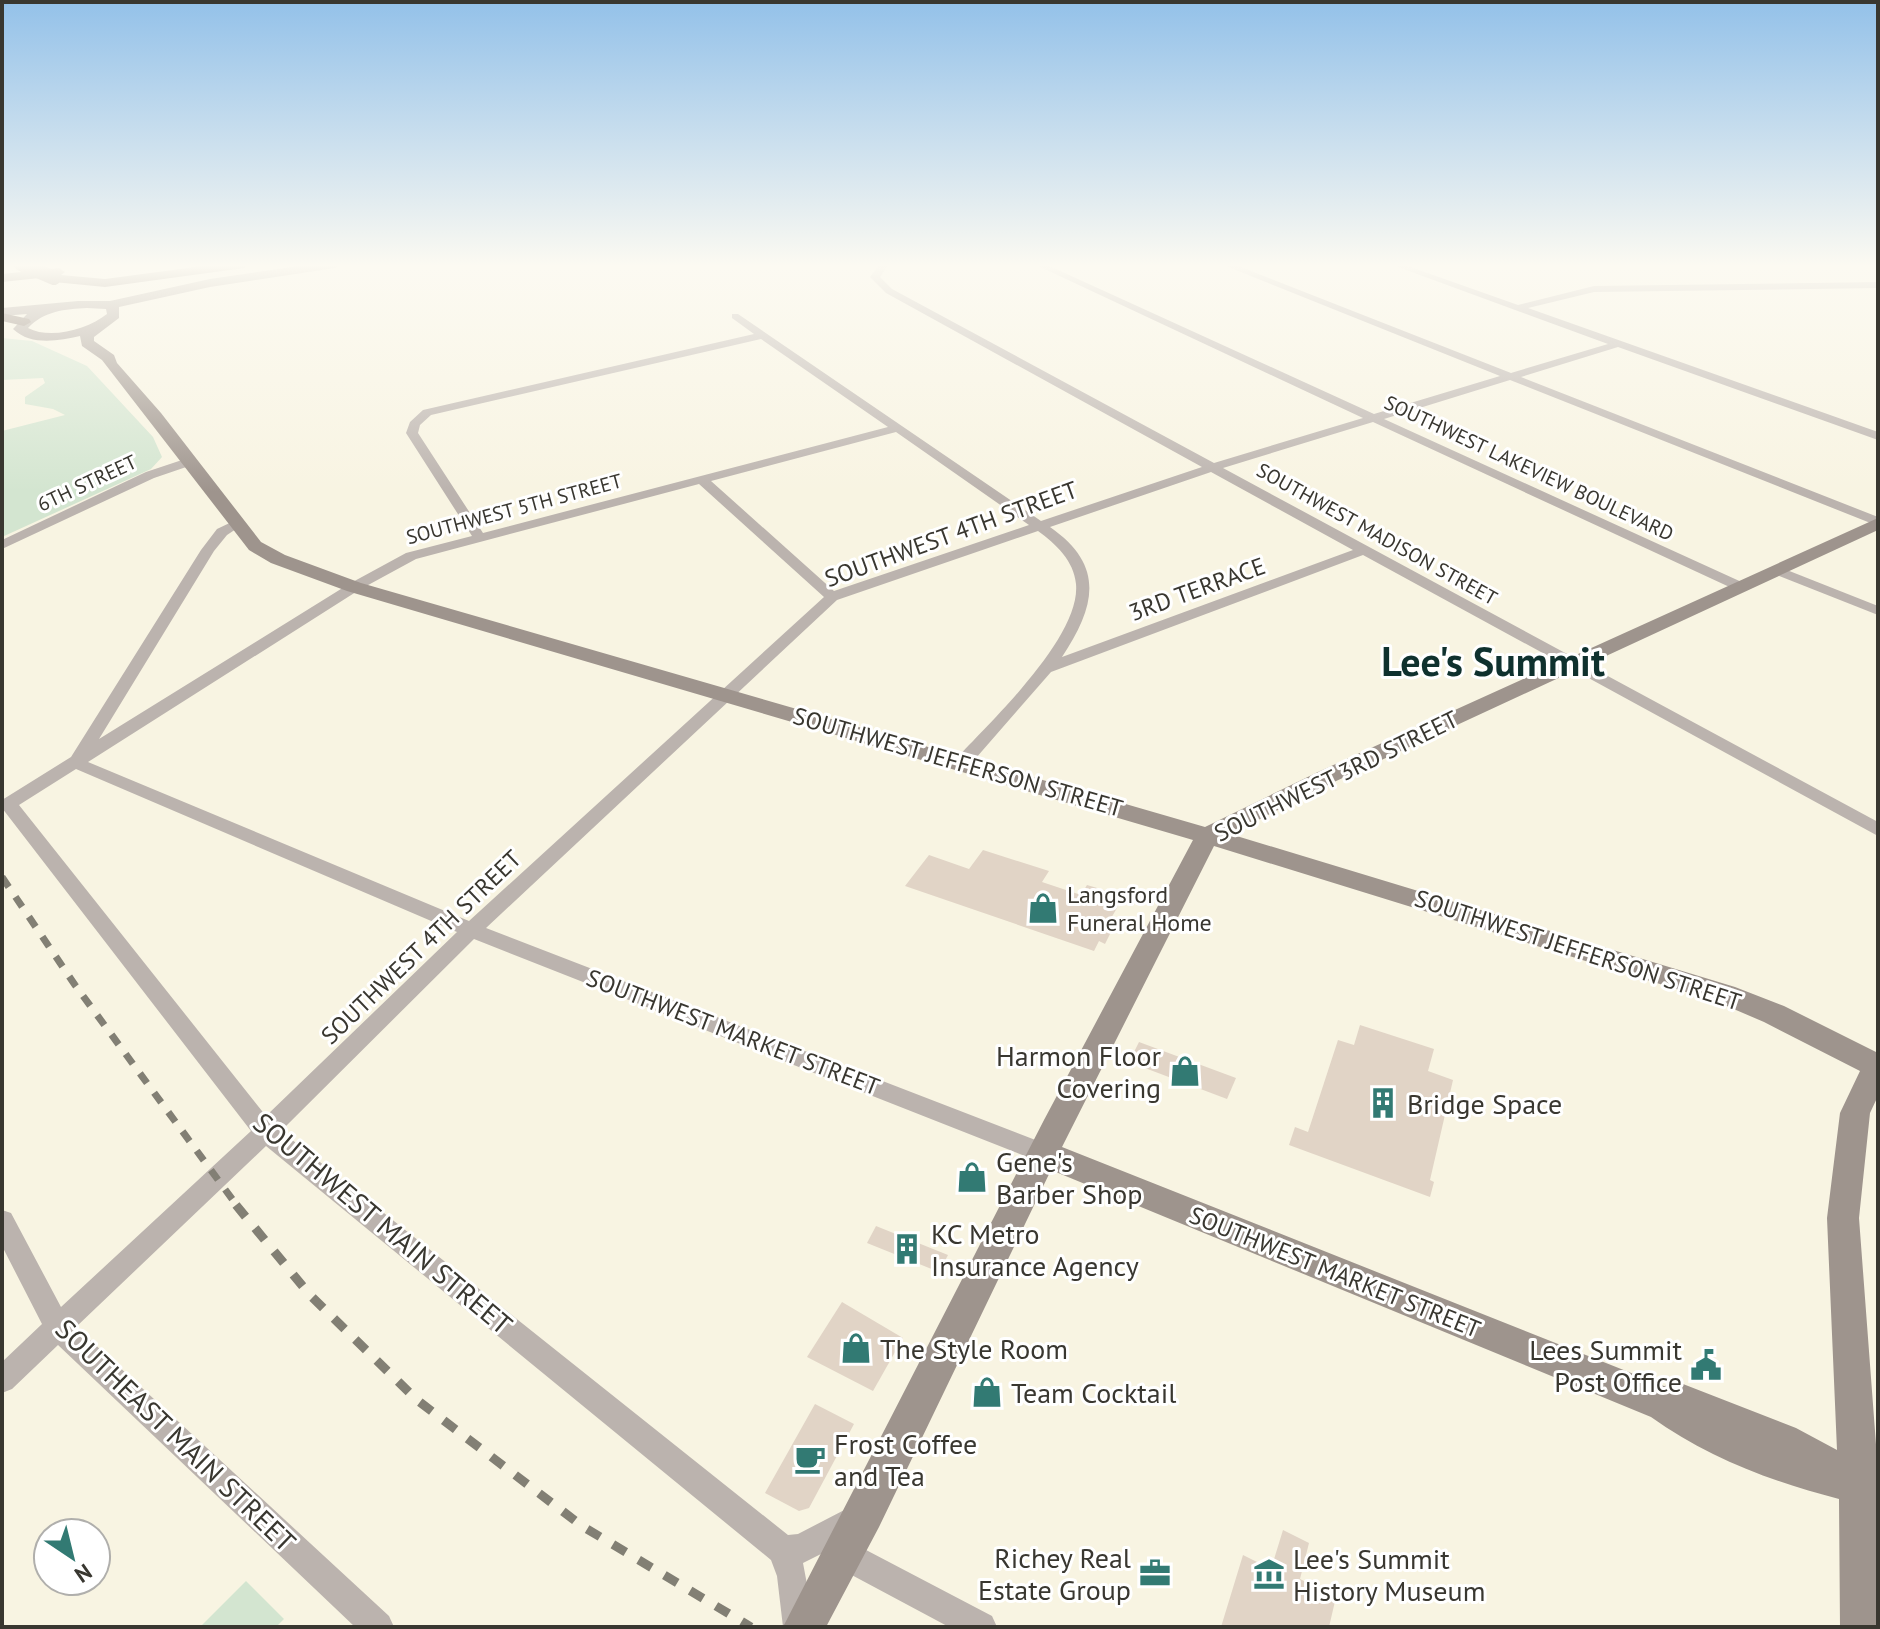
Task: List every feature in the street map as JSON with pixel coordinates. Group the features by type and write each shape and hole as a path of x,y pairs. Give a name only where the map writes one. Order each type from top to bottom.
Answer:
{"main road":[{"path":"51,340 110,364"},
{"name":"SOUTHWEST JEFFERSON STREET","path":"87,340 104,353 255,546 278,559 354,587 963,762 1725,994 1774,1014 1877,1066"},
{"name":"SOUTHWEST 3RD STREET","path":"801,1627 844,1554 1043,1153 1208,835 1878,522"},
{"path":"1861,1627 1868,1487 1843,1218 1855,1113 1877,1066"},
{"name":"SOUTHWEST MARKET STREET","path":"1043,1153 1664,1404 1698,1428 1788,1467 1868,1487"}],"street":[{"path":"480,538 412,433 414,424 427,412 741,340"},
{"path":"770,340 1039,525 1072,554 1084,588 1077,623 1044,669 963,762"},
{"name":"SOUTHWEST MADISON STREET","path":"979,340 1878,830"},
{"name":"SOUTHWEST LAKEVIEW BOULEVARD","path":"1203,340 1741,587"},
{"path":"1415,340 1878,522"},
{"path":"1607,340 1878,436"},
{"name":"SOUTHWEST 4TH STREET","path":"2,1380 265,1132 471,930 832,597 1213,467 1618,344"},
{"name":"SOUTHWEST 5TH STREET","path":"8,804 354,587 411,556 899,428"},
{"name":"6TH STREET","path":"2,545 150,475 191,461"},
{"path":"701,479 832,597"},
{"path":"76,763 208,550 222,532 238,523"},
{"name":"3RD TERRACE","path":"1044,669 1365,550"},
{"path":"1777,570 1878,611"},
{"name":"SOUTHWEST MARKET STREET","path":"76,763 471,930 1043,1153"},
{"name":"SOUTHWEST MAIN STREET","path":"8,804 265,1132 783,1550"},
{"name":"SOUTHEAST MAIN STREET","path":"2,1221 58,1328 378,1627"},
{"path":"801,1627 792,1576 783,1550 811,1544 865,1513"},
{"path":"844,1554 981,1627"}],"green space":[{"path":"2,340 32,341 87,366 153,437 162,457 151,469 2,537 2,431 65,415 53,409 25,404 25,397 45,383 43,378 2,380"},
{"path":"246,1581 284,1619 276,1627 200,1627"}],"building":[{"name":"Langsford Funeral Home","path":"983,850 1049,871 1042,882 1081,895 1087,885 1124,896 1110,920 1116,922 1105,944 1099,941 1094,951 905,886 929,855 969,869"},
{"name":"Bridge Space","path":"1360,1025 1434,1049 1428,1071 1453,1080 1430,1180 1434,1182 1430,1197 1289,1145 1295,1127 1308,1132 1338,1040 1354,1045"},
{"name":"Harmon Floor Covering","path":"1139,1042 1236,1078 1227,1099 1129,1062"},
{"name":"KC Metro Insurance Agency","path":"876,1226 948,1255 939,1272 867,1243"},
{"name":"The Style Room","path":"842,1302 903,1338 873,1391 807,1357"},
{"name":"Frost Coffee and Tea","path":"815,1404 854,1424 809,1508 799,1511 765,1493"},
{"name":"Lee's Summit History Museum","path":"1283,1530 1309,1543 1300,1579 1336,1597 1329,1627 1221,1627 1243,1555 1271,1569"}],"railway":[{"path":"2,877 75,985 238,1207"},
{"path":"236,1205 310,1295 417,1400 582,1526 751,1627"}],"place":[{"name":"Langsford Funeral Home","path":"1043,908"},
{"name":"Harmon Floor Covering","path":"1185,1071"},
{"name":"Bridge Space","path":"1383,1103"},
{"name":"Gene's Barber Shop","path":"972,1177"},
{"name":"KC Metro Insurance Agency","path":"907,1249"},
{"name":"The Style Room","path":"856,1348"},
{"name":"Lees Summit Post Office","path":"1706,1365"},
{"name":"Team Cocktail","path":"987,1392"},
{"name":"Frost Coffee and Tea","path":"810,1459"},
{"name":"Richey Real Estate Group","path":"1155,1573"},
{"name":"Lee's Summit History Museum","path":"1269,1574"}],"district":[{"name":"Lee's Summit","path":"1493,661"}]}
